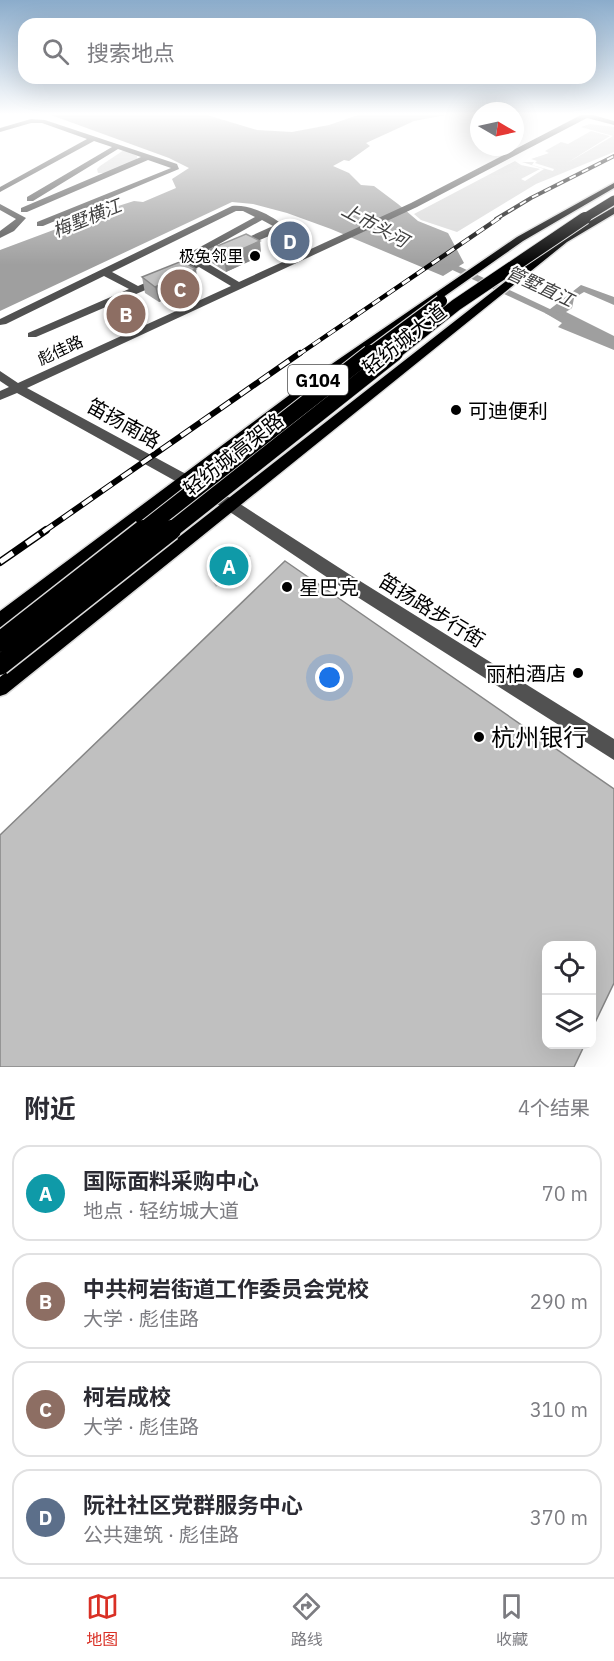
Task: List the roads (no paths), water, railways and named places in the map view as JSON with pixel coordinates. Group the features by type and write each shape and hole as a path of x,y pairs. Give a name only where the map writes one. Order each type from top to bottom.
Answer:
{"highway":[{"name":"轻纺城高架路","path":"0,642 362,359 542,232 614,190"},
{"name":"轻纺城高架路","path":"0,665 456,305 554,237 614,200"}],"main road":[{"name":"轻纺城大道","path":"0,621 327,373 520,239 614,185"},
{"name":"轻纺城大道","path":"0,688 519,275 564,240 614,210"}],"street":[{"path":"0,190 45,165"},
{"path":"21,208 89,165"},
{"path":"21,208 130,165"},
{"path":"0,205 21,208 43,223 174,169 172,165"},
{"name":"彪佳路","path":"0,396 237,285 345,238 491,165"},
{"path":"87,183 114,193"},
{"path":"0,190 10,192"},
{"path":"0,205 22,218 11,229 0,235"},
{"path":"2,322 136,289 200,262 273,231 279,225 244,208 235,208 191,258 200,262 237,285"},
{"path":"32,335 104,272 213,231 263,216"},
{"path":"104,272 136,289"},
{"name":"笛扬南路","path":"0,375 16,387 229,504"},
{"name":"笛扬路步行街","path":"229,504 346,581 614,750"}],"water":[{"path":"183,165 335,165 333,166 349,173 361,185 374,186 418,221 448,233 464,263 443,276 287,213 253,204 232,202 0,311 0,250 115,207 134,201 143,202 176,188 172,179 189,168"},
{"path":"581,285 614,297 614,305 584,292 574,298 572,308 566,312 614,336 614,350 558,327 562,323 545,313"}],"waterway":[{"name":"管墅直江","path":"449,265 566,319"}],"railway":[{"path":"496,219 531,198 597,165"},
{"path":"298,355 499,218"},
{"path":"43,532 300,353"},
{"path":"0,562 46,530"}],"place":[{"name":"阮社社区党群服务中心","path":"290,241"},
{"name":"极兔邻里","path":"255,256"},
{"name":"柯岩成校","path":"180,289"},
{"name":"中共柯岩街道工作委员会党校","path":"126,314"},
{"name":"可迪便利","path":"456,410"},
{"name":"国际面料采购中心","path":"229,566"},
{"name":"星巴克","path":"287,587"},
{"name":"丽柏酒店","path":"578,673"},
{"name":"杭州银行","path":"479,737"}],"water label":[{"name":"梅墅横江","path":"87,218"},
{"name":"上市头河","path":"375,225"}]}
